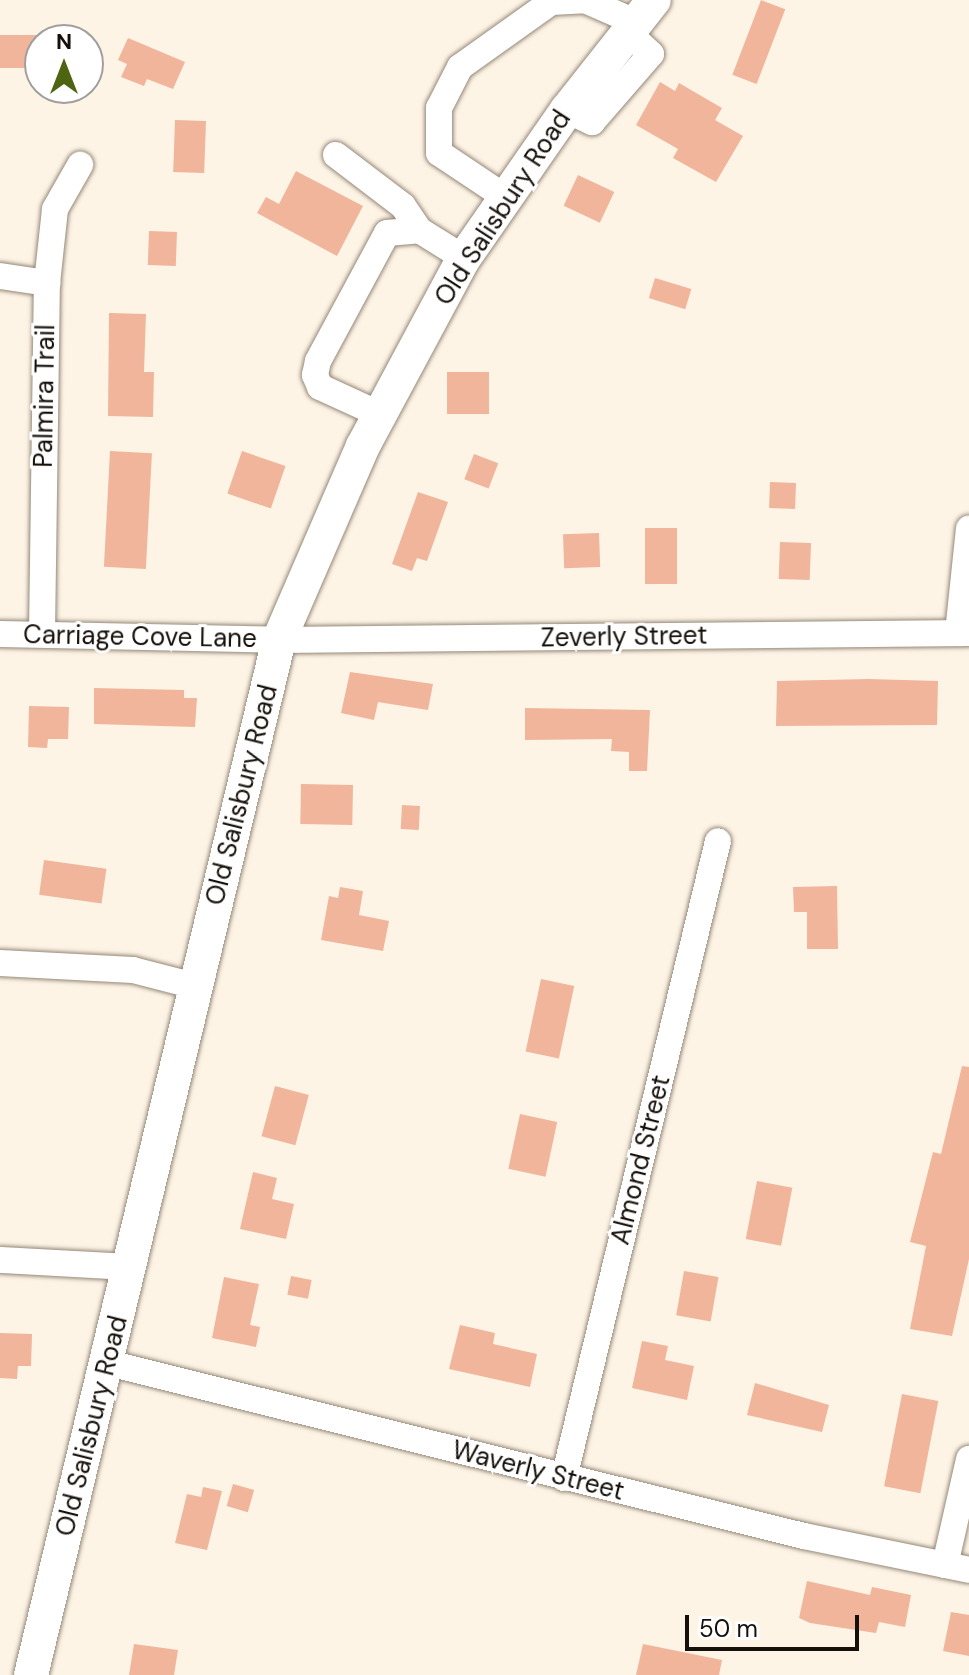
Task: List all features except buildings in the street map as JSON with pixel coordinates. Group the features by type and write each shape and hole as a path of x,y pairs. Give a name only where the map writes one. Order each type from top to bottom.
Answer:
{"main road":[{"name":"Old Salisbury Road","path":"31,1675 279,640 379,414 464,258 567,110 639,18"}],"street":[{"path":"505,197 439,153 439,108 460,67 551,2 585,0 639,18"},
{"path":"336,155 403,206 419,230 464,258"},
{"name":"Palmira Trail","path":"42,634 47,283 55,209 80,165"},
{"path":"379,414 320,387 318,361 387,233 419,230"},
{"path":"0,276 47,283"},
{"path":"963,633 969,529"},
{"name":"Zeverly Street","path":"279,640 963,633"},
{"name":"Carriage Cove Lane","path":"0,634 279,640"},
{"name":"Almond Street","path":"564,1478 718,841"},
{"path":"0,963 133,970 195,986"},
{"path":"0,1260 130,1267"},
{"name":"Waverly Street","path":"108,1363 564,1478 957,1568"},
{"path":"957,1568 969,1459"}]}
